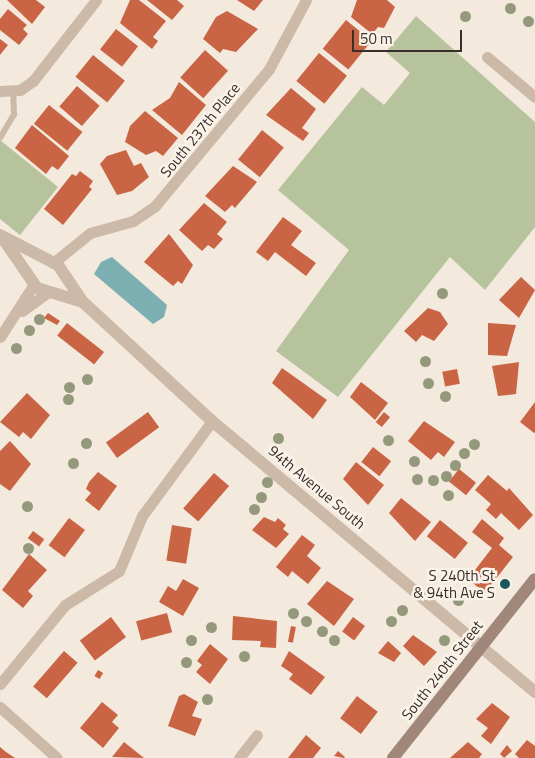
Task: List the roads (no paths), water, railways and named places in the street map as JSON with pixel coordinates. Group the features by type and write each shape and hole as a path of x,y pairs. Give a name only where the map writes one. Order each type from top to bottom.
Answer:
{"main road":[{"name":"South 240th Street","path":"393,758 535,579"}],"street":[{"path":"0,91 13,92 34,81 96,0"},
{"name":"South 237th Place","path":"56,267 82,239 133,221 168,192 269,69 306,0"},
{"path":"487,57 535,97"},
{"name":"94th Avenue South","path":"1,236 56,267 83,302 212,421 535,692"},
{"name":"94th Avenue South","path":"1,236 33,282 49,293 83,302"},
{"path":"0,337 20,312 38,265 56,267 62,285 20,312"},
{"path":"0,684 65,605 119,572 142,516 212,421"},
{"path":"0,708 57,758"},
{"path":"240,758 257,735"}],"lane":[{"path":"0,138 14,115 13,92"}],"water":[{"path":"112,257 167,305 164,317 153,324 94,274 101,262"}],"place":[{"name":"S 240th St & 94th Ave S","path":"505,584"}]}
